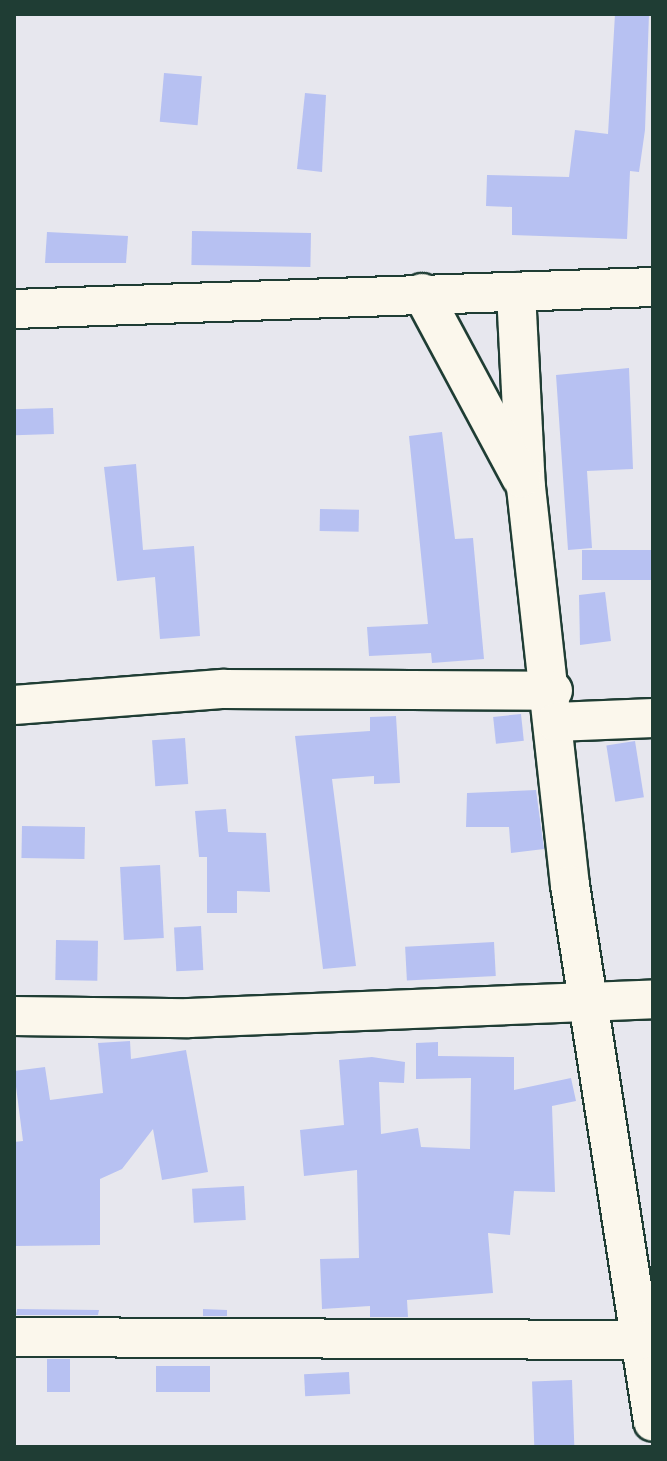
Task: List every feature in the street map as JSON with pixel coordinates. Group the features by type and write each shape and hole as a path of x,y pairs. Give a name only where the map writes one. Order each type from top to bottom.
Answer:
{"street":[{"path":"14,309 653,287"},
{"path":"516,292 526,487 587,1004 653,1422"},
{"path":"422,293 526,487"},
{"path":"14,705 224,689 554,706 653,718"},
{"path":"14,1016 189,1018 653,999"},
{"path":"14,1337 639,1340"}],"building":[{"path":"615,14 649,14 645,130 639,172 630,171 627,239 512,235 512,207 486,206 487,175 569,177 575,130 608,134"},
{"path":"164,73 202,76 198,125 160,122"},
{"path":"305,93 326,95 322,172 297,169"},
{"path":"192,231 311,233 310,267 191,265"},
{"path":"47,232 128,236 126,263 45,263"},
{"path":"629,368 633,469 587,471 592,548 568,550 556,375"},
{"path":"53,408 54,434 15,435 14,409"},
{"path":"442,432 455,539 473,538 484,659 432,663 431,653 369,656 367,627 428,624 409,436"},
{"path":"136,464 143,550 194,546 200,636 160,639 155,577 117,581 104,467"},
{"path":"320,509 359,510 359,532 320,531"},
{"path":"582,550 653,550 653,580 582,580"},
{"path":"605,592 611,641 580,645 579,595"},
{"path":"521,714 524,741 496,744 493,717"},
{"path":"396,716 400,783 374,784 374,776 332,779 356,966 323,969 295,736 370,731 370,717"},
{"path":"185,738 188,784 155,786 152,740"},
{"path":"635,741 644,797 615,802 606,746"},
{"path":"536,790 544,849 511,853 509,827 466,827 467,793"},
{"path":"226,809 228,832 266,833 270,892 237,891 237,913 207,913 207,857 199,857 195,811"},
{"path":"22,826 85,827 84,859 21,858"},
{"path":"160,865 164,938 124,940 120,867"},
{"path":"201,926 203,970 176,971 174,927"},
{"path":"56,940 98,941 97,981 55,980"},
{"path":"494,942 496,976 407,981 405,947"},
{"path":"130,1041 131,1059 186,1050 208,1172 162,1180 153,1129 122,1169 100,1179 100,1245 14,1246 14,1142 23,1141 14,1071 45,1067 50,1100 103,1093 98,1043"},
{"path":"438,1042 438,1056 514,1057 514,1090 571,1078 576,1101 552,1106 555,1192 514,1191 510,1235 488,1233 493,1293 407,1300 408,1317 370,1317 370,1306 322,1309 320,1259 359,1258 357,1170 304,1176 300,1130 344,1125 339,1060 372,1057 405,1062 404,1083 379,1082 381,1134 418,1128 421,1147 470,1149 471,1078 416,1079 416,1043"},
{"path":"244,1186 246,1220 194,1223 192,1189"},
{"path":"17,1309 99,1310 98,1315 16,1315"},
{"path":"203,1309 227,1310 227,1316 203,1316"},
{"path":"47,1359 70,1359 70,1392 47,1392"},
{"path":"156,1366 210,1366 210,1392 156,1392"},
{"path":"349,1372 350,1394 305,1396 304,1374"},
{"path":"572,1380 574,1447 534,1447 532,1381"}]}
